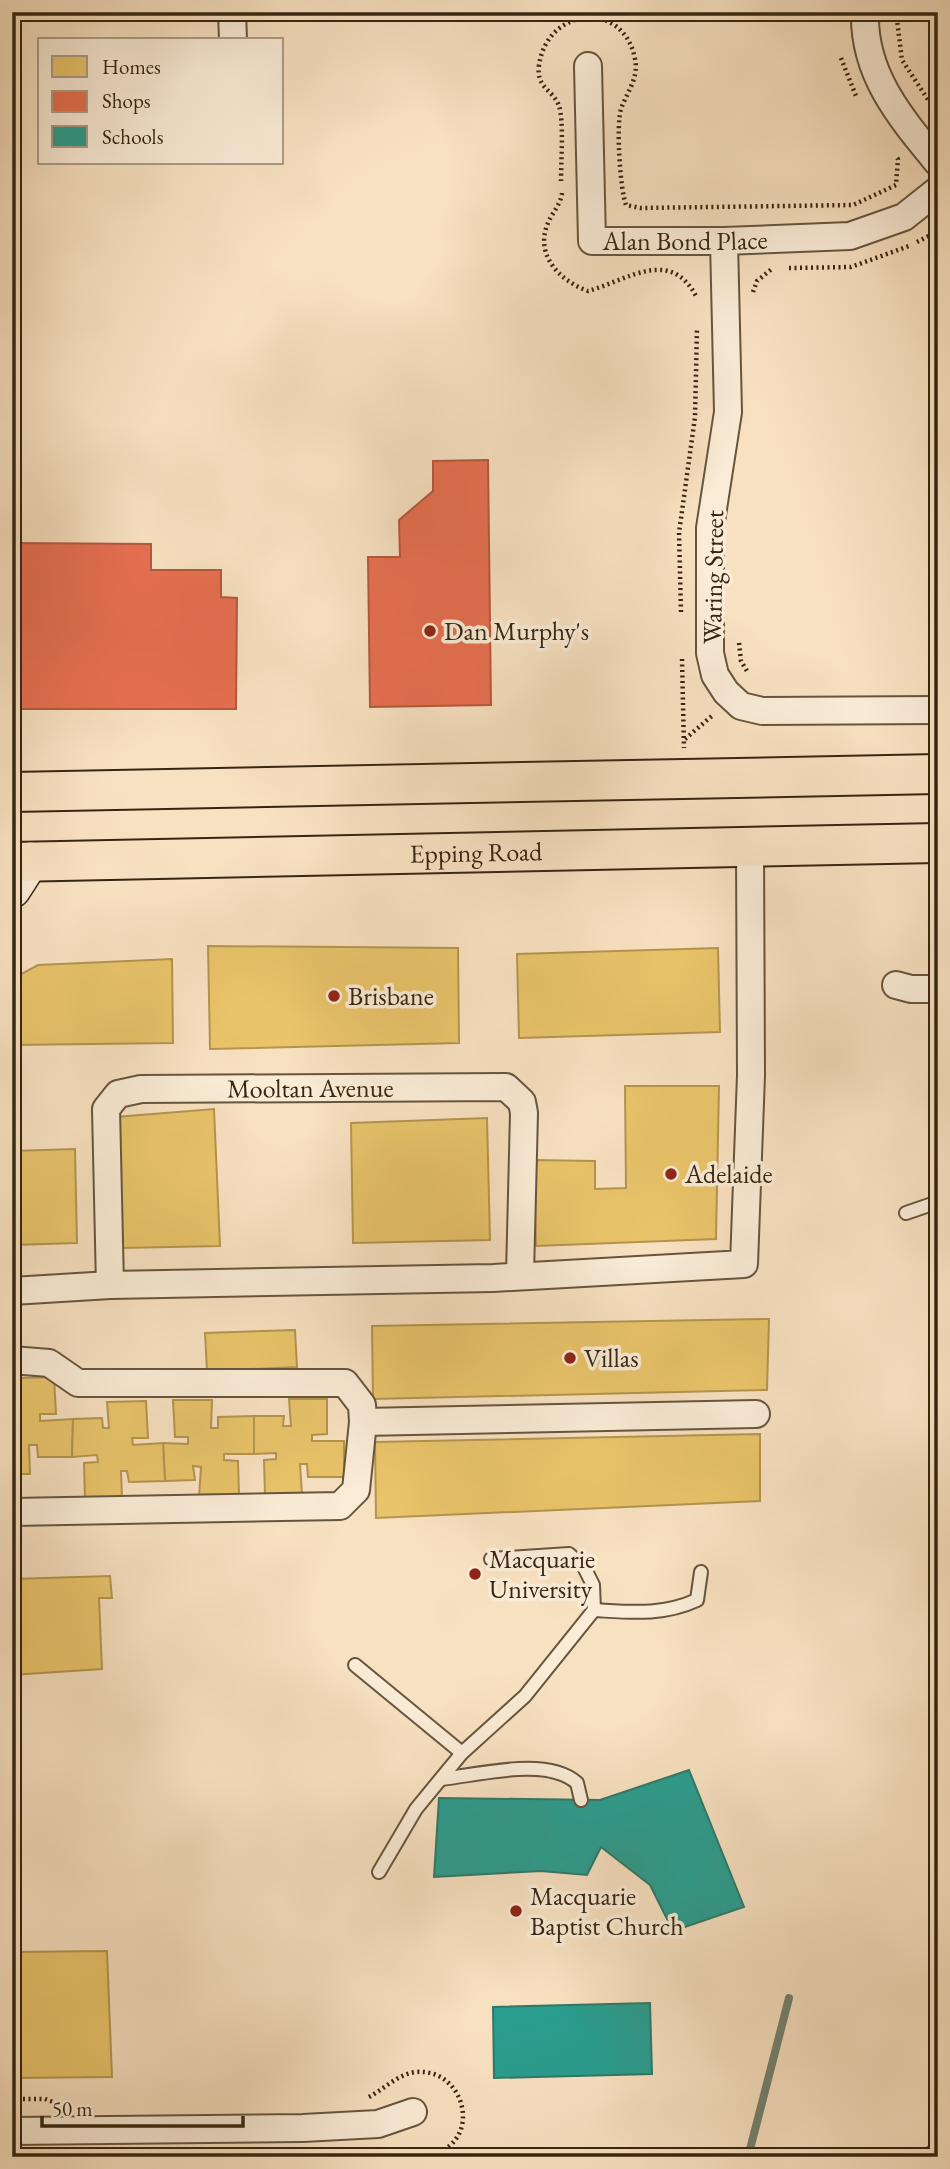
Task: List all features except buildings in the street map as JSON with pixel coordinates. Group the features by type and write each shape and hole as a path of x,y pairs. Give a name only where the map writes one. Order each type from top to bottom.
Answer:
{"main road":[{"path":"12,792 938,774"},
{"name":"Epping Road","path":"18,871 750,846 938,843"}],"street":[{"path":"232,12 233,38"},
{"path":"864,12 869,60 880,83 938,163"},
{"name":"Alan Bond Place","path":"588,66 592,241 723,241 850,236 904,217 938,190"},
{"name":"Waring Street","path":"723,241 729,412 710,527 710,653 715,675 726,692 741,706 762,711 938,710"},
{"path":"12,1291 110,1285 520,1275 744,1264 751,1075 750,846"},
{"path":"896,985 911,989 938,989"},
{"name":"Mooltan Avenue","path":"110,1285 106,1110 118,1094 141,1089 506,1087 522,1102 524,1114 520,1275"},
{"path":"12,1360 48,1363 78,1383 345,1383 362,1405 363,1422 356,1490 340,1507 12,1512"},
{"path":"363,1422 756,1414"},
{"path":"12,2131 303,2128 378,2124 413,2112"}],"lane":[{"path":"906,1213 938,1202"},
{"path":"379,1872 416,1810 440,1779 462,1753 525,1696 594,1610 593,1585 584,1567 569,1554 491,1559"},
{"path":"594,1610 658,1613 683,1606 696,1600 701,1572"},
{"path":"355,1665 462,1753"},
{"path":"440,1779 526,1769 556,1770 577,1783 580,1800"}],"path":[{"path":"896,12 897,39 902,60 938,115"},
{"path":"680,274 669,271 631,273 588,290 561,278 545,253 544,236 562,197 560,131 559,105 541,85 539,68 542,49 552,32 571,19 595,18 616,25 630,42 635,58 636,73 620,112 621,192 626,205 640,208 853,205 896,185 897,171"},
{"path":"752,295 757,281 771,268 850,267 900,250 938,231"},
{"path":"738,633 741,661 752,679"},
{"path":"684,739 717,711"},
{"path":"367,2098 401,2075 433,2072 452,2084 461,2105 464,2124 456,2140 435,2154 380,2157"},
{"path":"12,2099 45,2099 63,2106"}],"waterway":[{"path":"748,2157 789,1998"}],"place":[{"name":"Dan Murphy's","path":"430,631"},
{"name":"Brisbane","path":"334,996"},
{"name":"Adelaide","path":"671,1174"},
{"name":"Villas","path":"570,1358"},
{"name":"Macquarie University","path":"475,1574"},
{"name":"Macquarie Baptist Church","path":"516,1911"}]}
